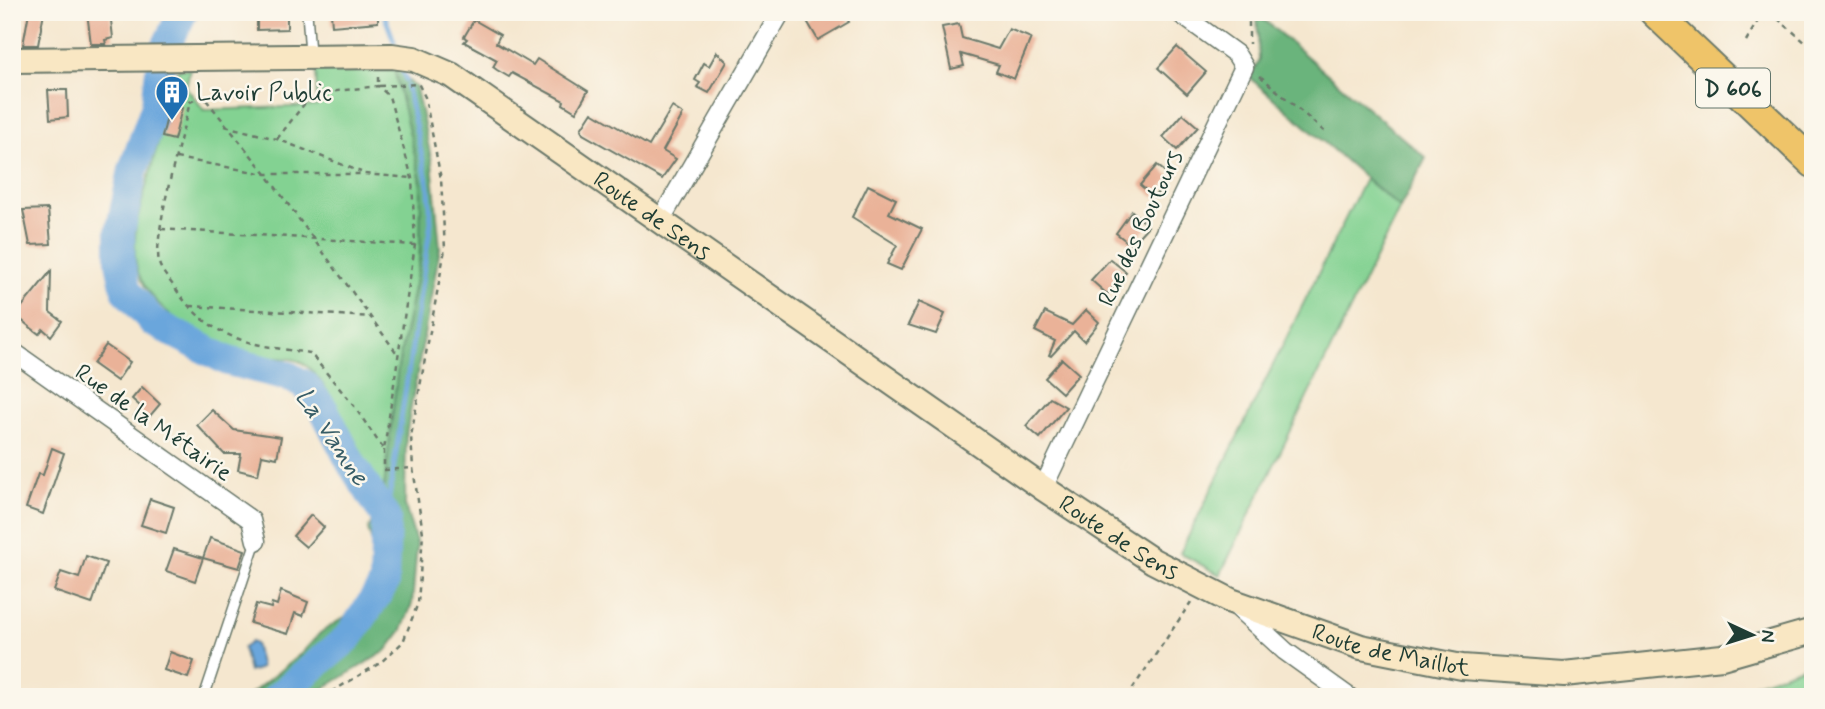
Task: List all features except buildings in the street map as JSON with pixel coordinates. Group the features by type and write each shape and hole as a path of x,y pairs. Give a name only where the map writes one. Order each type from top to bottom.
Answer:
{"main road":[{"name":"D 606","path":"1654,12 1813,163"}],"street":[{"path":"660,221 780,12"},
{"path":"1178,12 1236,54 1243,63"},
{"name":"Route de Sens","path":"12,60 310,56 403,58 451,75 1043,488 1153,561 1218,596"},
{"name":"Rue des Boutours","path":"1043,488 1243,63"},
{"name":"Rue de la Métairie","path":"12,351 251,520 256,541"},
{"path":"1218,596 1285,651 1349,697"},
{"name":"Route de Maillot","path":"1218,596 1361,647 1462,667 1564,674 1722,657 1813,631"}],"lane":[{"path":"307,12 310,56"},
{"path":"204,697 256,541"}],"path":[{"path":"1249,12 1249,45 1243,63 1325,132"},
{"path":"1746,41 1763,12"},
{"path":"1770,12 1813,49"},
{"path":"323,697 380,663 403,642 418,603 423,533 412,468 411,436 445,249 440,179 425,97 403,58"},
{"path":"277,139 312,94 418,84"},
{"path":"378,86 389,96 412,178 415,245 396,352 384,470 412,468"},
{"path":"384,450 354,406 310,353 259,346 223,335 187,306 159,264 161,229 190,102 203,96 266,174 396,352"},
{"path":"225,126 277,139 364,174"},
{"path":"176,158 266,174 364,174 412,178"},
{"path":"161,229 313,241 415,245"},
{"path":"187,306 371,317"},
{"path":"1127,697 1218,596"}],"green space":[{"path":"1257,14 1426,158 1400,208 1250,78 1259,60"},
{"path":"393,65 417,157 423,199 418,274 398,367 383,497 336,405 314,373 299,361 268,358 240,351 187,327 157,302 146,288 135,260 135,242 136,224 178,69 190,69 186,87 204,110 317,106 316,66"},
{"path":"393,65 416,88 432,162 440,248 406,435 405,506 417,545 412,604 402,630 386,651 309,697 247,697 302,653 320,633 349,614 366,590 373,572 372,542 368,530 383,497 398,367 420,258 421,181"},
{"path":"1365,179 1400,208 1220,575 1180,553"},
{"path":"1813,663 1813,697 1750,697 1754,684"}],"water":[{"path":"251,642 255,644 261,668 249,672 243,648"}],"waterway":[{"name":"La Vanne","path":"165,49 183,12"},
{"path":"383,12 394,41"},
{"path":"401,66 406,81"},
{"name":"La Vanne","path":"160,71 156,105 133,170 120,232 120,262 126,290 153,322 228,361 288,376 305,385 324,410 351,463 386,518 384,584 349,637 277,697"},
{"path":"386,518 431,222 429,189 407,87"}],"place":[{"name":"Lavoir Public","path":"172,122"}]}
